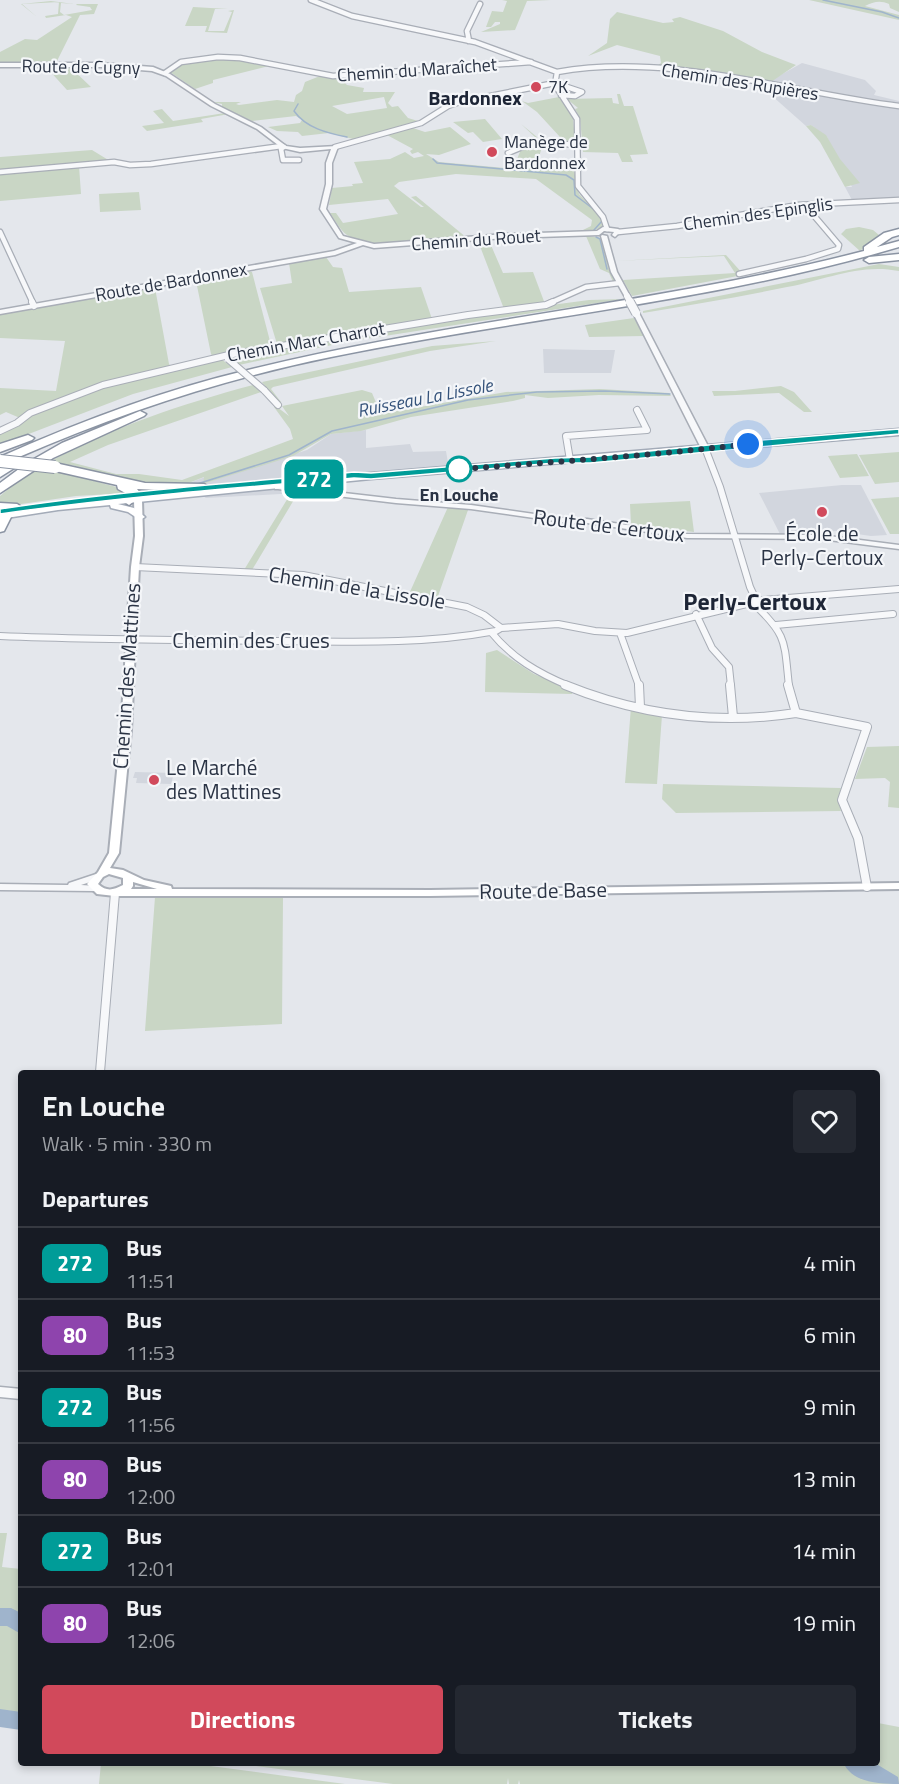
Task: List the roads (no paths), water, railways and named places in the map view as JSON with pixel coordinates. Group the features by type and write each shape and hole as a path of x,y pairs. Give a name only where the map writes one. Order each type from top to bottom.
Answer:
{"highway":[{"path":"852,256 888,235 899,232"},
{"path":"0,448 106,409 203,379 280,360 700,289 899,244"},
{"path":"0,471 100,426 173,400 245,379 343,356 692,297 852,263 899,258"},
{"path":"0,461 66,432 146,402 219,380 314,356"},
{"path":"0,489 33,465 72,444 173,400"},
{"path":"0,453 41,434"},
{"path":"0,461 55,467 113,482 160,488 204,488"},
{"path":"113,482 131,490 137,497"},
{"path":"0,528 5,512"}],"main road":[{"path":"5,512 80,505 204,488 304,482 899,432"},
{"path":"5,512 137,497 156,498 276,487 304,482"},
{"name":"Chemin des Mattines","path":"97,879 114,853 125,746 130,641 140,516 137,497"},
{"path":"80,505 123,507 140,516 147,505 156,498"},
{"name":"Chemin des Mattines","path":"114,853 125,875"},
{"path":"112,871 125,875 128,886 117,893 103,893 97,879 112,871"},
{"name":"Route de Base","path":"125,875 188,892"},
{"name":"Route de Base","path":"117,893 430,893 899,886"}],"street":[{"path":"311,0 352,16 469,41 557,72 555,83 576,115 578,186 582,195 604,216 607,229"},
{"path":"469,41 467,31 480,4"},
{"name":"Chemin du Maraîchet","path":"165,73 181,62 218,57 255,61 330,76 405,73 531,62"},
{"name":"Route de Cugny","path":"0,65 122,65 165,73 213,105 259,128 283,147 281,154 285,161 299,160"},
{"name":"Chemin des Rupières","path":"557,72 580,68 679,69 851,100 899,106"},
{"path":"0,172 114,162 144,165 283,147 300,150 335,147 421,123 456,103 555,83 582,92 575,96 561,95"},
{"path":"508,153 527,145 577,144"},
{"path":"335,147 329,162 329,183 323,208 341,237 357,243"},
{"name":"Chemin des Epinglis","path":"617,234 798,205 899,200"},
{"path":"739,274 806,259 838,249 839,245 812,213 798,205"},
{"path":"609,249 617,234 607,229 600,230 620,283 705,448 756,603 776,625 786,655 792,702 796,713"},
{"path":"0,232 34,306"},
{"name":"Chemin du Rouet","path":"357,243 387,246 505,236 617,234"},
{"name":"Route de Bardonnex","path":"0,312 341,251 357,243"},
{"name":"Chemin Marc Charrot","path":"0,431 17,423 30,413 103,385 226,358 468,315 546,305 584,288 620,283"},
{"path":"226,358 278,405"},
{"path":"570,460 566,436 647,430 637,410"},
{"name":"Route de Certoux","path":"304,482 320,492"},
{"name":"Route de Certoux","path":"276,487 471,507 687,536 821,537 899,547"},
{"name":"Chemin de la Lissole","path":"135,567 238,571 334,580 467,607 484,615 501,628"},
{"name":"Chemin des Crues","path":"0,636 130,641 386,642 458,638 501,628 558,624 620,633 642,630 696,614 756,603 899,589"},
{"path":"696,614 712,648 729,667 733,717"},
{"path":"776,625 893,614"},
{"path":"491,632 504,650 524,665 560,683 640,707 685,716 733,717 796,713 867,727 842,800 858,838 867,887"},
{"path":"620,633 638,684 642,703 640,707"},
{"path":"0,887 67,887 97,879"},
{"path":"100,1070 117,893"},
{"path":"0,1392 18,1394"}],"waterway":[{"path":"823,0 882,12 899,18"},
{"path":"298,104 294,111 305,122 347,137"},
{"path":"433,159 437,163 566,175 574,180 575,195 596,211"},
{"path":"594,230 602,221"},
{"path":"596,237 600,239 607,269"},
{"name":"Ruisseau La Lissole","path":"197,484 289,455 332,431 468,400 537,392 605,391 670,394"},
{"path":"0,1617 11,1617 18,1623"},
{"path":"0,1718 18,1721"},
{"path":"860,1766 890,1784"}],"place":[{"name":"7K","path":"536,87"},
{"name":"Manège de Bardonnex","path":"492,152"},
{"name":"En Louche","path":"459,469"},
{"name":"École de Perly-Certoux","path":"822,512"},
{"name":"Le Marché des Mattines","path":"154,780"}],"district":[{"name":"Bardonnex","path":"475,98"},
{"name":"Perly-Certoux","path":"755,602"}]}
